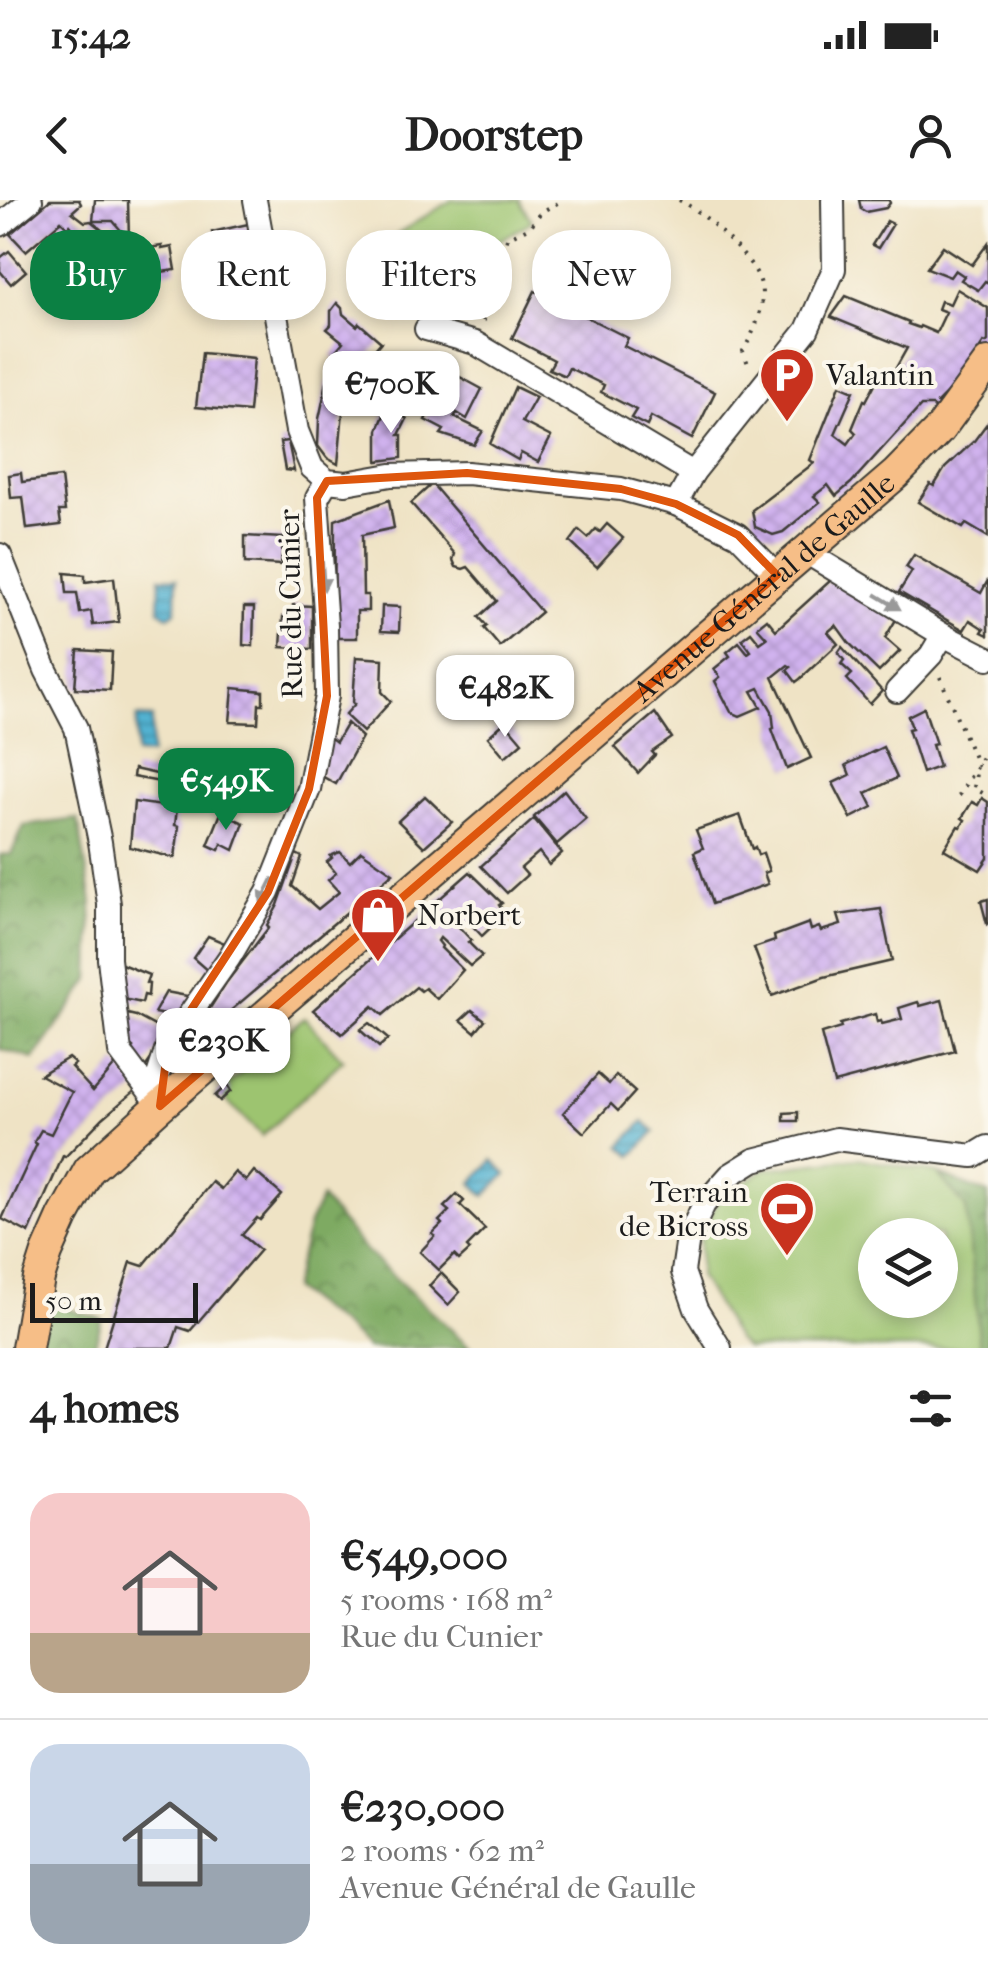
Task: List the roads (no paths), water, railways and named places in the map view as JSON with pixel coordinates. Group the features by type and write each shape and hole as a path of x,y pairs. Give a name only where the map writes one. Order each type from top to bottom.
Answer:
{"main road":[{"name":"Avenue Général de Gaulle","path":"27,1348 39,1278 62,1216 90,1170 896,474 940,429 988,363"}],"street":[{"path":"0,225 32,200"},
{"path":"254,200 297,430 312,468 327,482 346,483 392,474 467,473 621,489 676,504 738,535 777,575"},
{"path":"676,504 693,473 807,330 834,269 833,200"},
{"path":"426,330 474,344 693,473"},
{"name":"Rue du Cunier","path":"160,1106 157,1079 168,1046 230,958 268,892 309,789 327,696 317,498 327,482"},
{"path":"804,551 937,645 988,658"},
{"path":"0,555 6,592 76,728 109,904 109,960 120,1052 160,1106"},
{"path":"897,691 937,645"},
{"path":"720,1348 696,1308 683,1272 688,1238 704,1204 730,1176 754,1160 836,1139 973,1156 988,1147"}],"water":[{"path":"160,577 177,578 176,611 168,616 159,610"},
{"path":"137,717 152,718 151,755 136,754"},
{"path":"644,1121 655,1132 632,1156 621,1146"},
{"path":"493,1160 507,1174 485,1196 472,1183"}],"place":[{"name":"Valantin","path":"787,424"},
{"name":"Norbert","path":"378,964"},
{"name":"Terrain de Bicross","path":"787,1258"}]}
